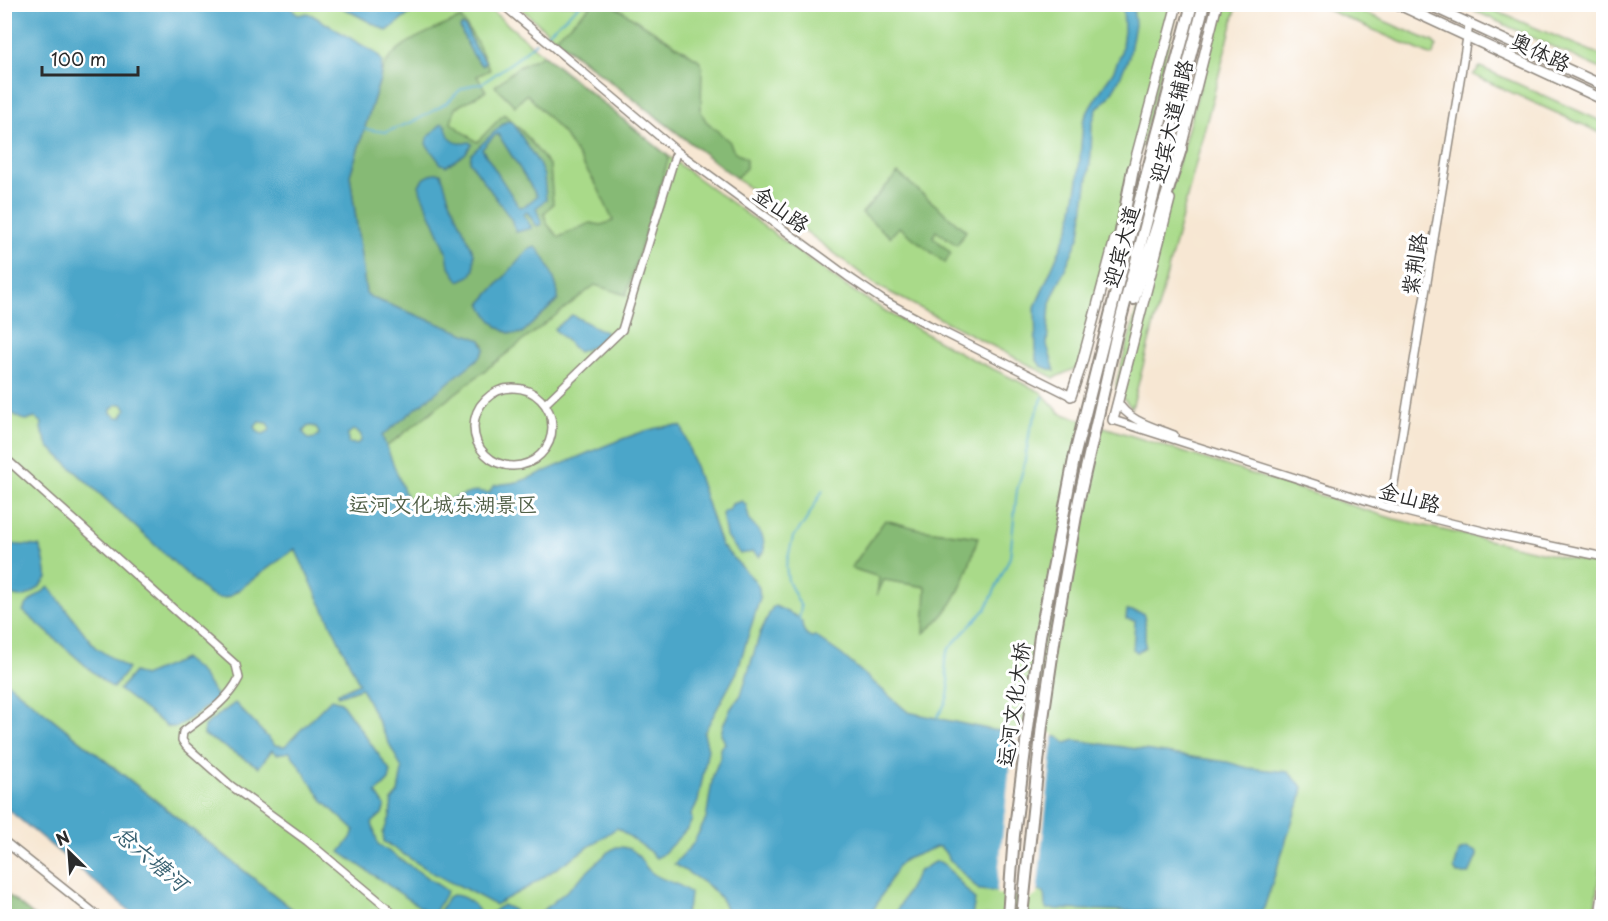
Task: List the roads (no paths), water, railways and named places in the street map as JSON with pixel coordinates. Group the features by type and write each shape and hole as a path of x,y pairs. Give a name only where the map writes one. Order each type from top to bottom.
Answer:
{"highway":[{"name":"迎宾大道","path":"1067,498 1075,454 1192,4"},
{"name":"迎宾大道","path":"1079,499 1119,327 1204,4"},
{"path":"1090,449 1137,287 1181,149"},
{"path":"1075,454 1081,408 1111,284 1133,169"},
{"name":"运河文化大桥","path":"1008,916 1014,835 1038,648 1067,498"},
{"name":"运河文化大桥","path":"1022,916 1042,725 1079,499"}],"main road":[{"name":"迎宾大道辅路","path":"1071,396 1081,366 1177,4"},
{"name":"迎宾大道辅路","path":"1113,420 1217,4"},
{"name":"奥体路","path":"1397,4 1604,100"},
{"name":"奥体路","path":"1427,4 1604,86"}],"street":[{"name":"金山路","path":"502,4 678,152 882,299 1019,372 1071,396"},
{"name":"紫荆路","path":"1390,508 1469,25"},
{"path":"545,404 622,330 678,152"},
{"path":"512,388 531,392 545,404 552,426 551,438 546,449 537,458 527,464 503,465 492,460 483,452 477,442 474,429 475,417 480,405 489,396 500,390 512,388"},
{"name":"金山路","path":"1118,402 1129,416 1212,451"},
{"name":"金山路","path":"1113,420 1390,508 1503,537 1604,557"},
{"path":"4,457 236,665 239,678 233,690 223,701 183,732 182,740 186,746 230,784 307,841 398,916"},
{"path":"4,842 98,916"},
{"path":"1599,916 1604,880"}],"water":[{"path":"5,4 289,5 298,15 307,13 312,15 377,54 382,61 380,79 350,175 366,293 372,298 481,340 485,349 480,357 382,436 411,511 476,491 489,493 493,486 521,481 603,446 650,430 669,426 682,427 721,545 759,588 760,598 737,672 704,733 708,749 698,802 691,814 692,820 688,828 662,855 656,858 617,828 530,886 495,905 422,866 384,842 383,833 390,817 392,800 398,793 402,769 361,688 338,696 338,693 359,683 295,549 230,596 219,598 208,594 49,447 41,429 42,423 35,418 26,420 18,418 5,406","holes":["117,404 122,404 126,409 122,417 111,413 111,409","259,422 267,423 270,429 263,434 255,427","307,427 316,427 319,434 315,438 308,439 303,432","353,430 358,432 361,435 361,441 356,444 348,443 348,434"]},
{"path":"337,5 421,5 387,31"},
{"path":"1123,5 1133,5 1135,24 1129,57 1109,97 1097,109 1092,124 1091,156 1080,235 1050,303 1047,345 1055,371 1041,366 1036,359 1035,307 1070,226 1078,180 1083,121 1114,70 1121,53 1124,31"},
{"path":"462,25 486,62 483,66 470,49 460,28"},
{"path":"505,122 513,123 544,176 546,200 536,208 542,224 537,226 527,212 523,214 532,228 516,232 511,219 470,162 471,154","holes":["498,134 537,196 525,206 519,207 482,149 494,136"]},
{"path":"442,123 446,126 448,135 453,141 472,144 465,154 446,166 441,164 426,144 427,138"},
{"path":"434,173 441,173 449,198 474,253 474,270 470,276 459,281 449,266 447,252 419,185 423,179"},
{"path":"535,247 551,272 557,288 558,300 522,333 509,333 492,321 481,303 528,250"},
{"path":"572,315 605,332 607,335 601,339 603,344 600,347 596,345 578,352 554,329"},
{"path":"742,501 746,505 750,522 760,531 763,538 764,551 759,557 753,552 740,554 726,536 722,514 729,510 732,504"},
{"path":"5,544 39,546 41,550 47,578 28,595 16,597 5,590"},
{"path":"49,587 95,647 128,669 113,688 23,611 31,600"},
{"path":"775,606 796,616 802,622 807,634 811,637 815,636 842,655 908,712 992,730 1058,737 1066,743 1075,740 1227,762 1248,768 1288,772 1303,787 1300,803 1264,908 1253,914 1047,909 1044,892 1023,894 979,890 940,847 936,847 904,860 898,866 870,916 733,916 727,912 719,896 713,890 674,864 692,845 706,819 713,775 720,758 720,748 725,743 721,734 723,725 731,708 741,695 760,633"},
{"path":"1127,610 1143,613 1145,620 1145,647 1137,652 1133,649 1135,621 1126,619"},
{"path":"184,659 199,671 218,698 177,727 168,727 119,690 134,672 143,676"},
{"name":"总六塘河","path":"5,681 301,916 136,916 5,807"},
{"path":"331,699 341,702 391,772 389,780 376,793 385,806 382,814 372,823 378,844 447,891 433,916 340,852 354,830 324,802 290,752 277,754 272,750 259,767 204,735 204,726 235,703 275,745 285,746"},
{"path":"616,847 624,847 635,852 652,873 682,886 690,893 689,904 684,916 536,916 608,852"},
{"path":"1466,848 1477,852 1477,856 1469,874 1457,874 1454,869 1459,852"},
{"path":"934,862 940,862 946,866 975,900 972,916 894,916 918,872"},
{"path":"452,895 467,899 483,916 437,916 448,897"},
{"path":"503,905 514,910 515,913 512,916 489,916 496,909"}],"waterway":[{"path":"545,35 581,4"},
{"path":"363,129 386,132 417,120 448,102 460,90 481,84 536,42"},
{"path":"937,717 949,694 945,666 947,653 986,609 1010,557 1017,490 1024,466 1030,429 1043,397"},
{"path":"799,619 801,607 788,581 786,566 793,537 805,522 823,490"},
{"path":"723,916 727,912"}],"park label":[{"name":"运河文化城东湖景区","path":"443,503"}]}
